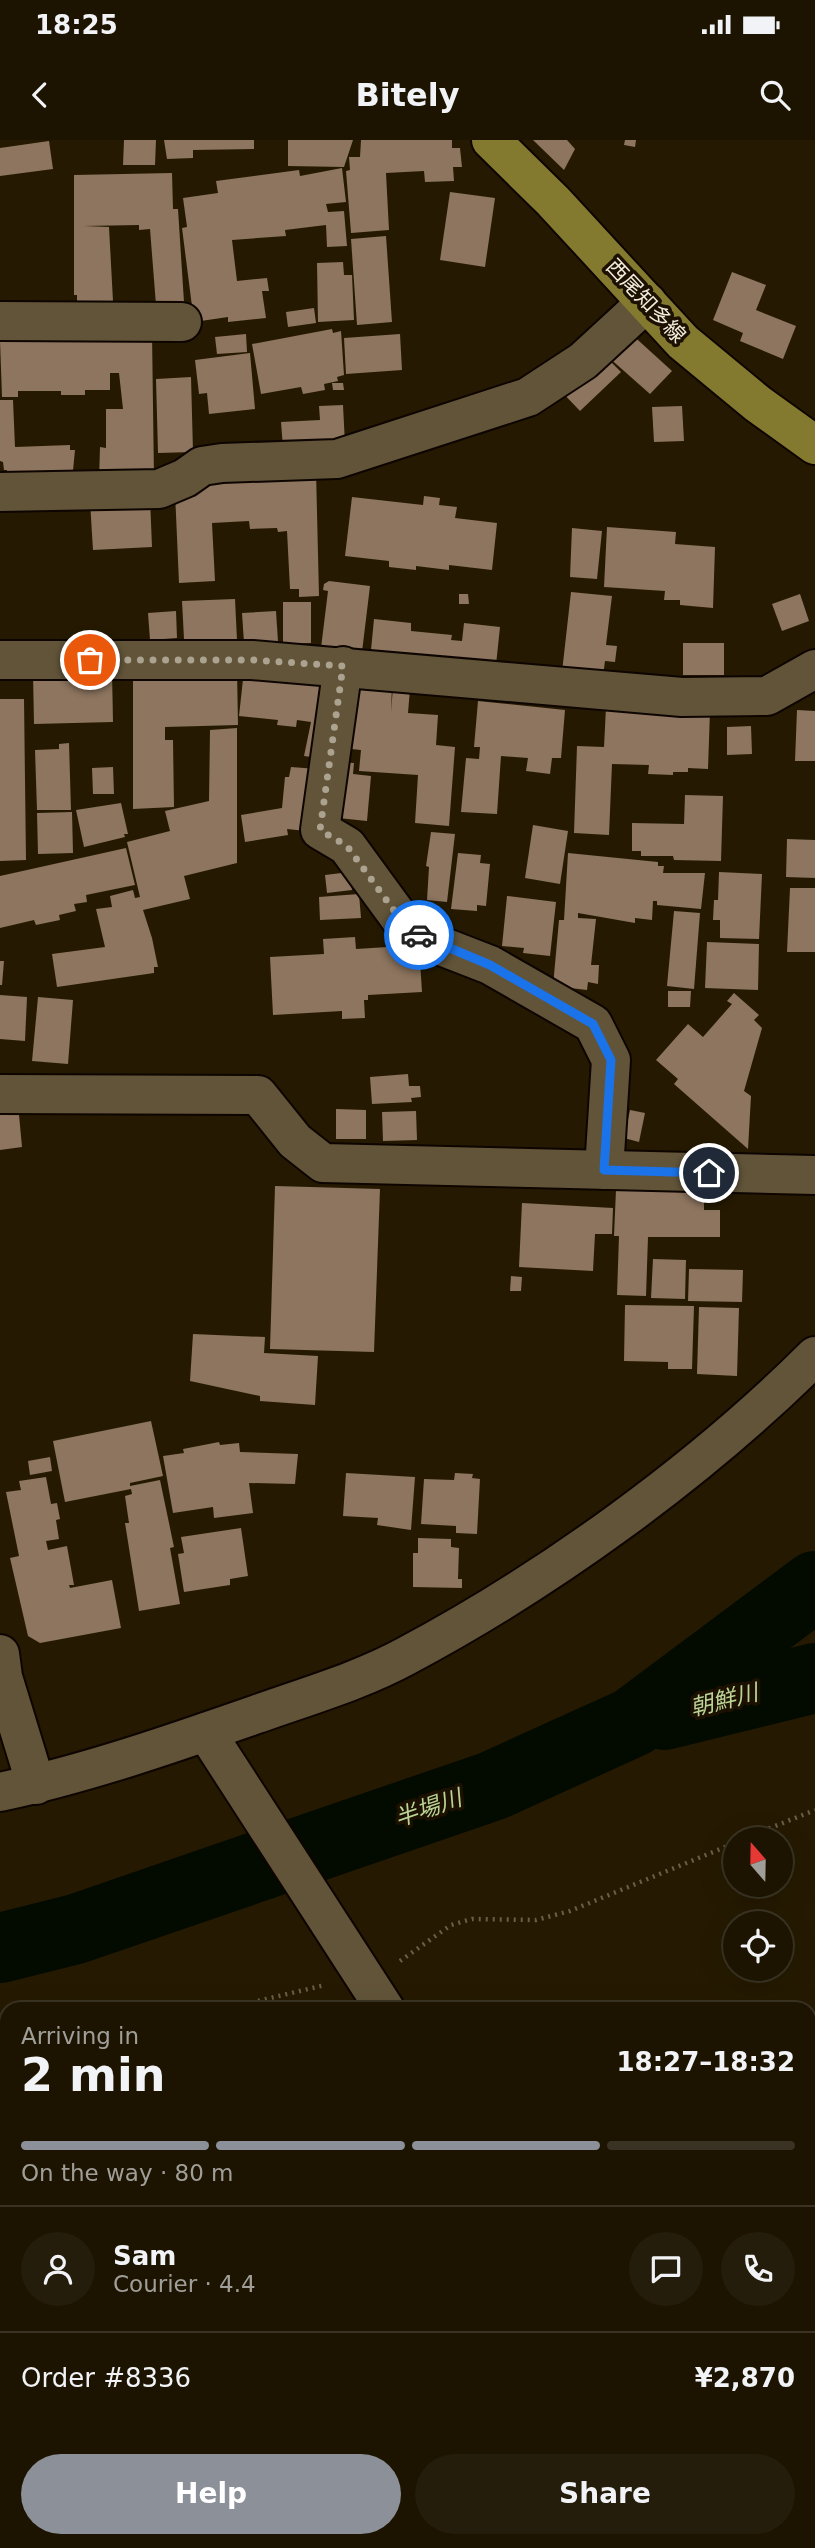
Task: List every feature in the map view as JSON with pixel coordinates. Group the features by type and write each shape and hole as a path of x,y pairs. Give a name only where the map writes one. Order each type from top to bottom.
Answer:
{"main road":[{"name":"西尾知多線","path":"491,140 554,201 683,342 758,404 815,445"}],"street":[{"path":"0,492 159,489 185,478 202,466 212,464 337,459 528,397 583,361 647,302"},
{"path":"0,321 182,322"},
{"path":"0,660 253,660 682,697 767,696 815,669"},
{"path":"343,666 320,830 347,846 401,920 424,939 490,965 593,1024 611,1060 604,1170"},
{"path":"0,1094 258,1096 295,1142 323,1163 815,1175"},
{"path":"0,1654 18,1788 212,1740 404,1657 476,1615 628,1514 715,1449 815,1356"},
{"path":"212,1740 380,2002"}],"path":[{"path":"773,1827 815,1810"},
{"path":"248,2002 361,1969 404,1960 451,1925 472,1919 536,1920 570,1911 723,1848"}],"building":[{"path":"124,140 156,140 155,165 123,165"},
{"path":"164,140 254,140 254,149 193,150 193,158 167,159"},
{"path":"288,140 353,140 344,167 288,166"},
{"path":"361,140 452,140 452,148 460,148 462,167 453,167 454,181 425,182 424,171 386,173 389,230 351,233 346,171 350,170 349,157 360,157"},
{"path":"533,140 567,140 575,149 564,170"},
{"path":"625,140 636,140 635,147 624,145"},
{"path":"49,141 53,169 0,176 0,148"},
{"path":"342,168 346,202 326,204 328,212 344,211 347,246 327,247 326,225 285,230 286,236 232,240 237,281 267,278 269,291 262,291 266,318 228,322 228,317 194,322 182,228 187,227 183,198 218,193 216,181 299,170 300,176"},
{"path":"172,173 173,209 178,209 184,302 156,305 150,229 139,230 139,225 84,226 109,227 113,301 77,301 77,295 74,295 74,175"},
{"path":"450,192 495,198 485,267 440,260"},
{"path":"386,236 392,322 357,325 351,239"},
{"path":"343,262 344,275 352,275 354,320 318,322 317,263"},
{"path":"732,272 766,285 756,310 796,326 783,359 740,341 743,333 713,320"},
{"path":"314,308 316,323 288,327 286,312"},
{"path":"332,329 333,333 341,331 344,375 337,377 338,381 324,384 325,390 303,394 301,387 261,394 252,344"},
{"path":"628,331 672,371 650,394 606,355"},
{"path":"10,332 152,333 154,478 99,480 100,447 106,448 106,409 123,409 119,373 110,373 110,390 85,390 85,395 61,395 61,391 18,391 18,397 2,397 0,341 10,341"},
{"path":"246,334 247,352 217,354 215,337"},
{"path":"400,334 402,370 346,374 344,338"},
{"path":"601,352 621,372 580,411 560,390"},
{"path":"250,353 255,409 209,414 207,393 199,394 195,360"},
{"path":"191,377 193,452 158,453 156,379"},
{"path":"332,383 343,383 344,390 333,390"},
{"path":"0,400 13,400 15,447 70,445 70,450 75,450 72,481 7,483 7,470 4,470 3,462 0,461"},
{"path":"343,405 345,444 283,448 281,422 320,420 319,406"},
{"path":"682,406 684,441 654,442 652,407"},
{"path":"316,470 319,596 299,597 299,589 290,589 287,531 278,532 277,528 250,529 249,521 212,523 215,581 179,583 175,492 202,491 202,476"},
{"path":"424,496 440,498 439,505 457,507 455,518 497,523 492,570 449,565 449,570 416,566 416,570 389,567 389,561 345,556 352,497 423,505"},
{"path":"150,498 152,547 93,550 90,501"},
{"path":"607,527 676,532 675,544 715,547 713,608 680,605 680,600 664,600 665,591 604,587"},
{"path":"572,528 602,531 597,579 570,577"},
{"path":"329,581 370,586 362,652 321,648 328,591 323,590 324,584"},
{"path":"571,592 612,596 606,645 617,646 615,662 605,661 603,676 562,672"},
{"path":"459,594 468,594 469,604 459,604"},
{"path":"800,594 809,621 782,631 772,604"},
{"path":"235,599 237,640 184,639 182,601"},
{"path":"283,602 311,602 311,643 283,644"},
{"path":"176,611 177,638 150,640 148,613"},
{"path":"276,611 278,642 244,643 242,613"},
{"path":"374,619 411,623 411,631 452,635 451,640 462,641 464,623 500,627 496,665 460,661 460,658 449,657 449,660 371,650"},
{"path":"683,643 724,643 724,675 683,675"},
{"path":"133,670 237,670 238,725 165,727 165,740 173,740 174,807 133,809"},
{"path":"244,670 322,679 318,758 304,756 311,722 297,720 296,727 277,725 278,720 239,716"},
{"path":"112,672 113,722 34,724 33,674"},
{"path":"360,684 392,686 391,712 393,687 410,689 408,713 438,715 436,745 455,747 449,826 415,823 418,775 359,771 361,750 341,748 344,708 358,708"},
{"path":"0,699 24,699 26,860 0,861"},
{"path":"478,701 565,710 561,758 552,758 550,774 526,771 528,758 501,756 497,814 461,812 466,758 479,759 480,747 474,747"},
{"path":"606,707 710,711 708,769 688,768 688,772 673,772 673,775 648,774 649,765 612,764 609,835 574,833 577,746 604,747"},
{"path":"797,710 815,711 815,761 795,761"},
{"path":"751,726 752,754 727,755 727,727"},
{"path":"237,728 237,863 184,876 190,899 143,910 158,967 154,967 154,973 57,987 52,954 105,947 96,909 112,907 110,896 133,890 135,898 140,897 127,842 170,831 165,811 209,801 210,730"},
{"path":"69,743 71,810 37,810 35,750 59,749 59,744"},
{"path":"337,762 354,763 353,774 371,776 367,821 329,817"},
{"path":"113,767 114,794 93,794 92,768"},
{"path":"291,767 317,769 306,831 287,829 288,835 245,842 241,815 282,808 285,777 289,777"},
{"path":"685,795 723,796 721,861 674,860 673,856 641,856 641,851 632,851 632,823 684,824"},
{"path":"121,803 128,834 84,847 76,810"},
{"path":"72,812 73,853 38,854 37,813"},
{"path":"533,825 568,831 560,884 525,878"},
{"path":"431,832 455,834 447,902 427,900 429,867 426,866"},
{"path":"787,839 815,840 815,878 786,877"},
{"path":"126,848 135,885 86,895 87,902 74,904 76,911 59,915 60,920 36,925 34,920 0,928 0,876"},
{"path":"458,853 481,855 480,863 490,864 486,906 477,905 477,911 451,909"},
{"path":"568,853 658,862 658,866 664,866 663,873 705,873 701,909 657,905 657,901 653,901 652,920 635,918 635,923 578,913 578,918 596,919 591,965 599,965 598,984 588,982 587,990 553,986 559,920 564,920"},
{"path":"350,872 352,890 327,893 325,875"},
{"path":"719,872 762,874 759,939 720,938 720,920 713,920 714,900 718,900"},
{"path":"790,888 815,888 815,952 787,952"},
{"path":"359,894 361,918 320,920 319,897"},
{"path":"507,896 556,902 550,956 523,953 524,948 502,946"},
{"path":"674,911 700,913 694,989 667,986"},
{"path":"355,937 356,949 419,945 422,992 368,995 368,1000 364,1000 365,1018 342,1019 342,1011 273,1015 270,957 324,954 323,939"},
{"path":"707,942 759,944 758,990 705,988"},
{"path":"0,961 4,961 2,985 0,985"},
{"path":"668,991 691,991 690,1007 668,1007"},
{"path":"734,993 759,1015 754,1020 762,1028 744,1091 751,1096 748,1149 674,1084 678,1079 656,1060 688,1024 703,1037 732,1004 727,1001"},
{"path":"0,995 27,997 25,1041 0,1039"},
{"path":"38,997 73,1000 68,1064 32,1061"},
{"path":"408,1074 409,1086 420,1086 421,1097 411,1098 412,1102 372,1104 370,1077"},
{"path":"336,1109 366,1110 366,1139 336,1139"},
{"path":"630,1110 645,1113 639,1142 624,1138"},
{"path":"416,1111 417,1140 383,1141 382,1112"},
{"path":"0,1115 19,1115 22,1147 0,1150"},
{"path":"275,1186 380,1189 374,1352 270,1349"},
{"path":"616,1190 704,1193 704,1210 720,1210 720,1237 648,1237 646,1296 617,1295 619,1236 614,1236"},
{"path":"522,1203 613,1208 612,1234 595,1234 593,1271 519,1267"},
{"path":"653,1259 686,1260 685,1299 651,1298"},
{"path":"689,1269 743,1270 742,1302 688,1301"},
{"path":"511,1276 522,1277 521,1291 510,1291"},
{"path":"625,1305 694,1306 692,1369 668,1369 668,1362 624,1361"},
{"path":"699,1307 739,1308 737,1376 697,1374"},
{"path":"193,1334 265,1337 264,1353 318,1356 315,1405 260,1401 260,1396 190,1381"},
{"path":"151,1421 163,1476 130,1483 130,1486 160,1480 174,1547 170,1548 180,1604 139,1611 125,1523 129,1523 125,1496 132,1494 131,1489 65,1502 53,1441"},
{"path":"219,1442 220,1445 239,1443 240,1452 298,1454 295,1484 249,1483 253,1513 214,1518 213,1507 173,1513 163,1456 184,1453 183,1449"},
{"path":"50,1457 52,1471 30,1475 28,1461"},
{"path":"346,1473 415,1477 411,1530 377,1525 378,1518 343,1516"},
{"path":"455,1473 473,1474 472,1478 480,1479 477,1534 456,1533 456,1526 421,1524 424,1479 454,1480"},
{"path":"46,1477 51,1504 57,1503 60,1519 56,1520 59,1539 46,1541 48,1550 67,1546 74,1585 69,1585 70,1588 112,1580 121,1628 40,1643 28,1636 10,1558 19,1556 6,1492 21,1490 19,1481"},
{"path":"241,1528 248,1576 230,1579 230,1585 184,1592 178,1554 184,1553 181,1537"},
{"path":"418,1538 451,1539 451,1547 459,1548 458,1579 462,1579 462,1588 413,1587 413,1553 418,1553"}],"waterway":[{"name":"半場川","path":"0,1948 76,1929 492,1786 633,1722 815,1586"},
{"name":"朝鮮川","path":"664,1715 815,1678"}],"way so far":[{"path":"90,660 253,660 343,666 320,830 347,846 401,920 419,935"}],"route":[{"path":"419,935 456,954 490,965 593,1024 605,1043 611,1060 604,1170 709,1173"}]}
